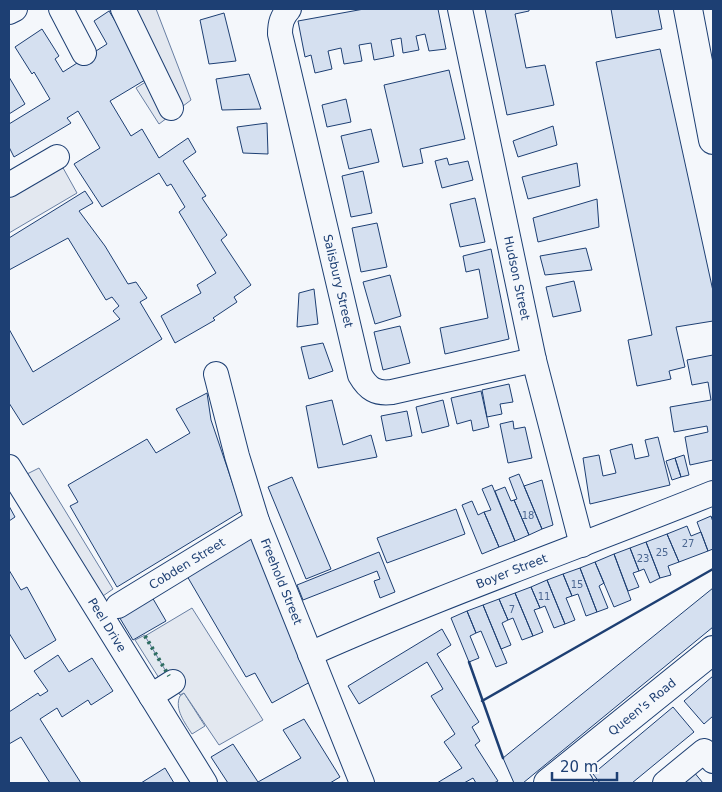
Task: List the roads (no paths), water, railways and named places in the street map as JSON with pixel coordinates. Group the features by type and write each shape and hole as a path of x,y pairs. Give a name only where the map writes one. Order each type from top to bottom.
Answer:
{"main road":[{"path":"688,9 695,51 712,127"},
{"name":"Queen's Road","path":"565,778 713,650"}],"street":[{"path":"9,12 16,9"},
{"path":"61,9 84,53"},
{"path":"123,9 171,108"},
{"name":"Salisbury Street","path":"289,9 283,16 280,34 360,375 365,385 382,394 534,360"},
{"name":"Hudson Street","path":"460,9 534,360 582,545"},
{"path":"9,185 57,157"},
{"name":"Freehold Street","path":"216,374 237,456 257,521 362,783"},
{"name":"Peel Drive","path":"9,467 205,783"},
{"name":"Boyer Street","path":"310,654 382,622 713,493"},
{"name":"Cobden Street","path":"118,606 257,521"},
{"path":"151,696 174,682"},
{"path":"665,783 704,751 713,761"}]}
